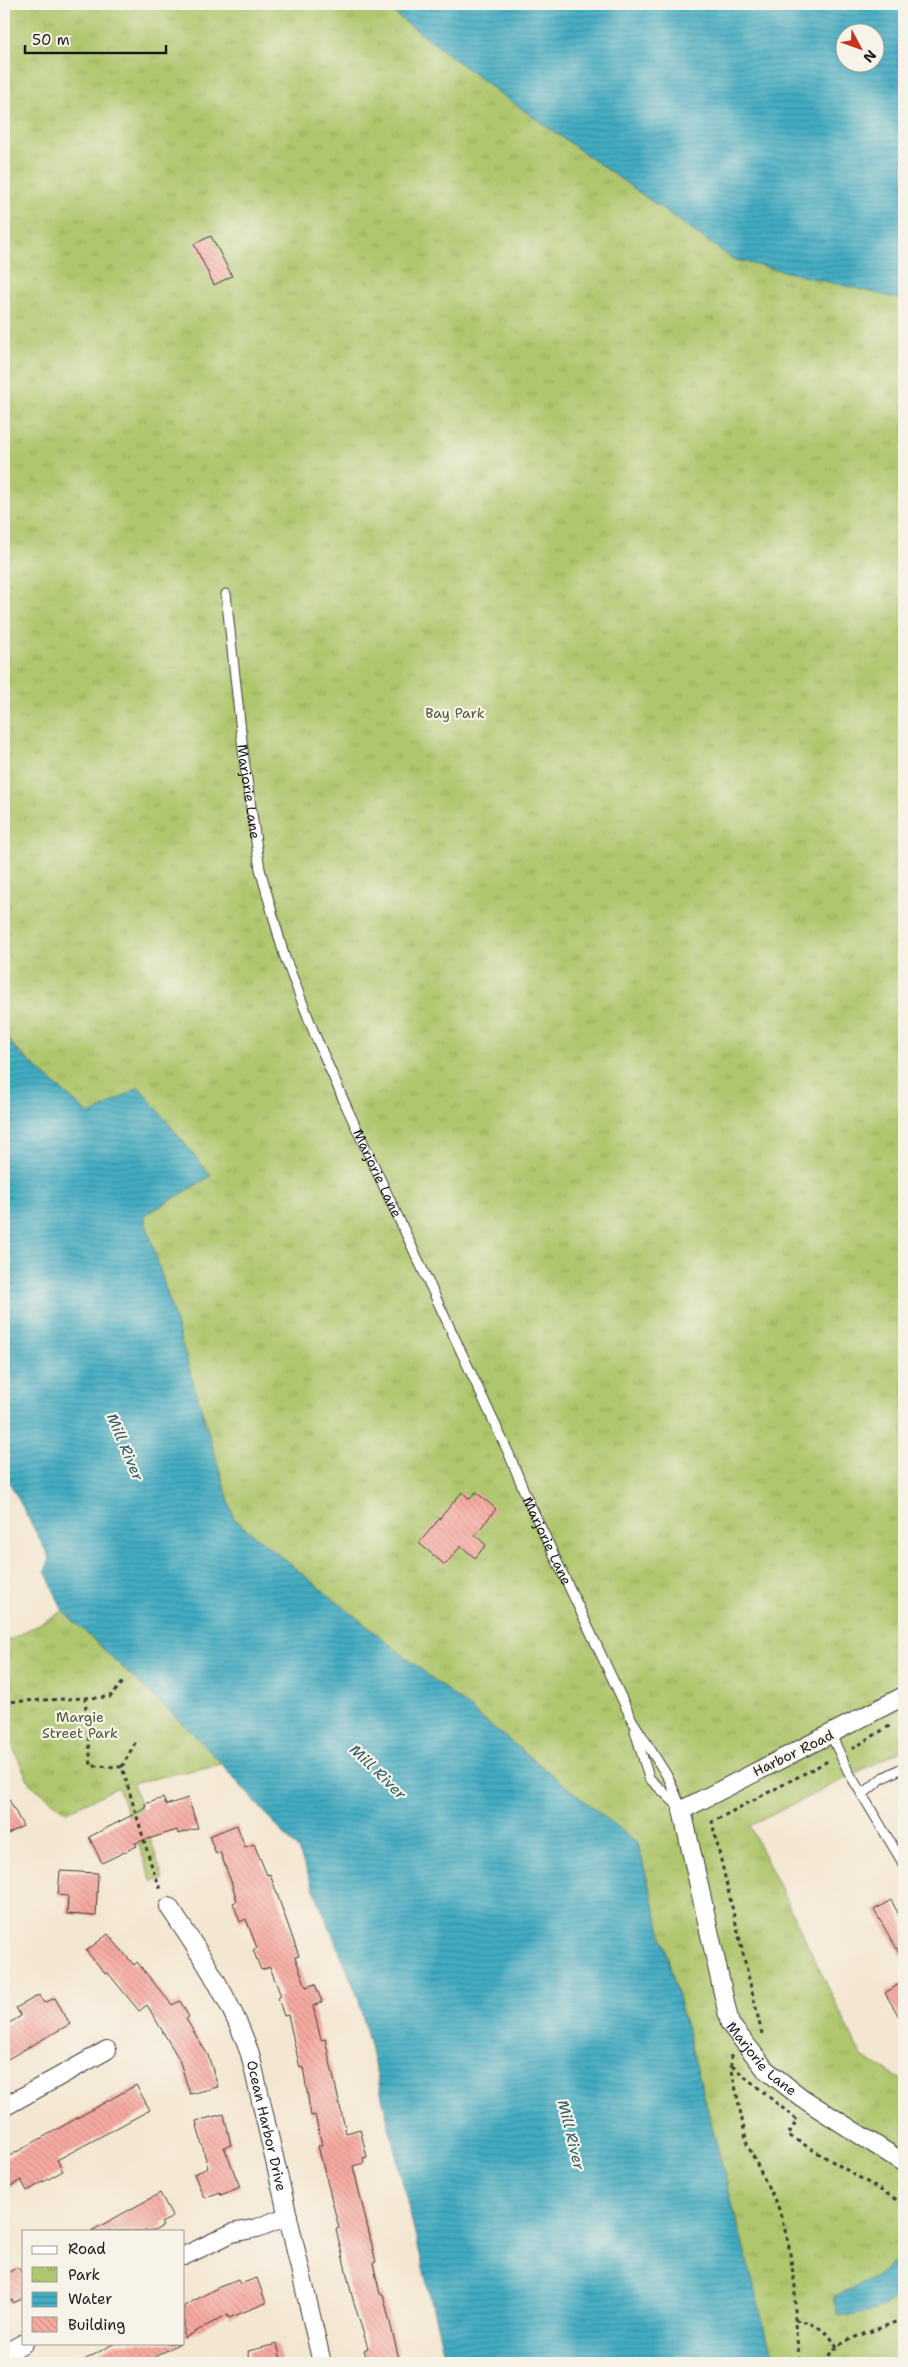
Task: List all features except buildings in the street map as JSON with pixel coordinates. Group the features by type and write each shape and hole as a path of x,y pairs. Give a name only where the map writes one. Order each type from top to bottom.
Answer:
{"street":[{"name":"Harbor Road","path":"682,1810 904,1696"},
{"name":"Marjorie Lane","path":"682,1810 730,2024 766,2070 802,2098 904,2163"},
{"name":"Ocean Harbor Drive","path":"169,1907 197,1949 241,2029 250,2054 322,2363"},
{"path":"4,2107 107,2050"},
{"path":"185,2256 232,2233 257,2228 288,2216"},
{"path":"4,2354 22,2344"}],"lane":[{"name":"Marjorie Lane","path":"226,594 244,759 260,869 284,955 315,1035 347,1108 632,1720 669,1779 682,1810"},
{"name":"Marjorie Lane","path":"632,1720 649,1778 682,1810"},
{"path":"831,1735 862,1795 904,1866"},
{"path":"862,1795 881,1779 904,1767"}],"path":[{"path":"4,1702 110,1696 124,1681"},
{"path":"86,1698 91,1766 122,1767"},
{"path":"851,1749 896,1722"},
{"path":"136,1741 122,1767 152,1868 169,1907"},
{"path":"763,2040 712,1822 828,1761"},
{"path":"730,2024 731,2066 747,2144 779,2208 788,2241 795,2286 795,2320 800,2363"},
{"path":"731,2066 797,2120 788,2134 904,2204"},
{"path":"758,2089 766,2070"},
{"path":"825,2363 828,2355 840,2343 892,2326 904,2317"},
{"path":"795,2320 813,2323 824,2331 836,2347"}],"green space":[{"name":"Bay Park","path":"4,4 382,4 494,89 733,259 904,300 904,1749 750,1826 862,2057 904,2080 904,2363 774,2363 638,1844 234,1519 144,1216 211,1176 90,1116 16,1049 4,1032"},
{"name":"Margie Street Park","path":"63,1611 203,1743 222,1764 133,1783 163,1879 152,1882 118,1787 67,1812 30,1784 7,1735 4,1737 4,1643"}],"water":[{"path":"382,4 904,4 904,300 733,259 494,89"},
{"name":"Mill River","path":"4,1032 16,1050 90,1115 139,1087 211,1176 144,1216 234,1519 638,1844 774,2363 446,2363 358,1997 298,1850 203,1743 63,1611 45,1571 50,1559 4,1472"},
{"path":"904,2252 904,2292 881,2307 864,2313 855,2315 837,2314 833,2297 880,2274"}]}
